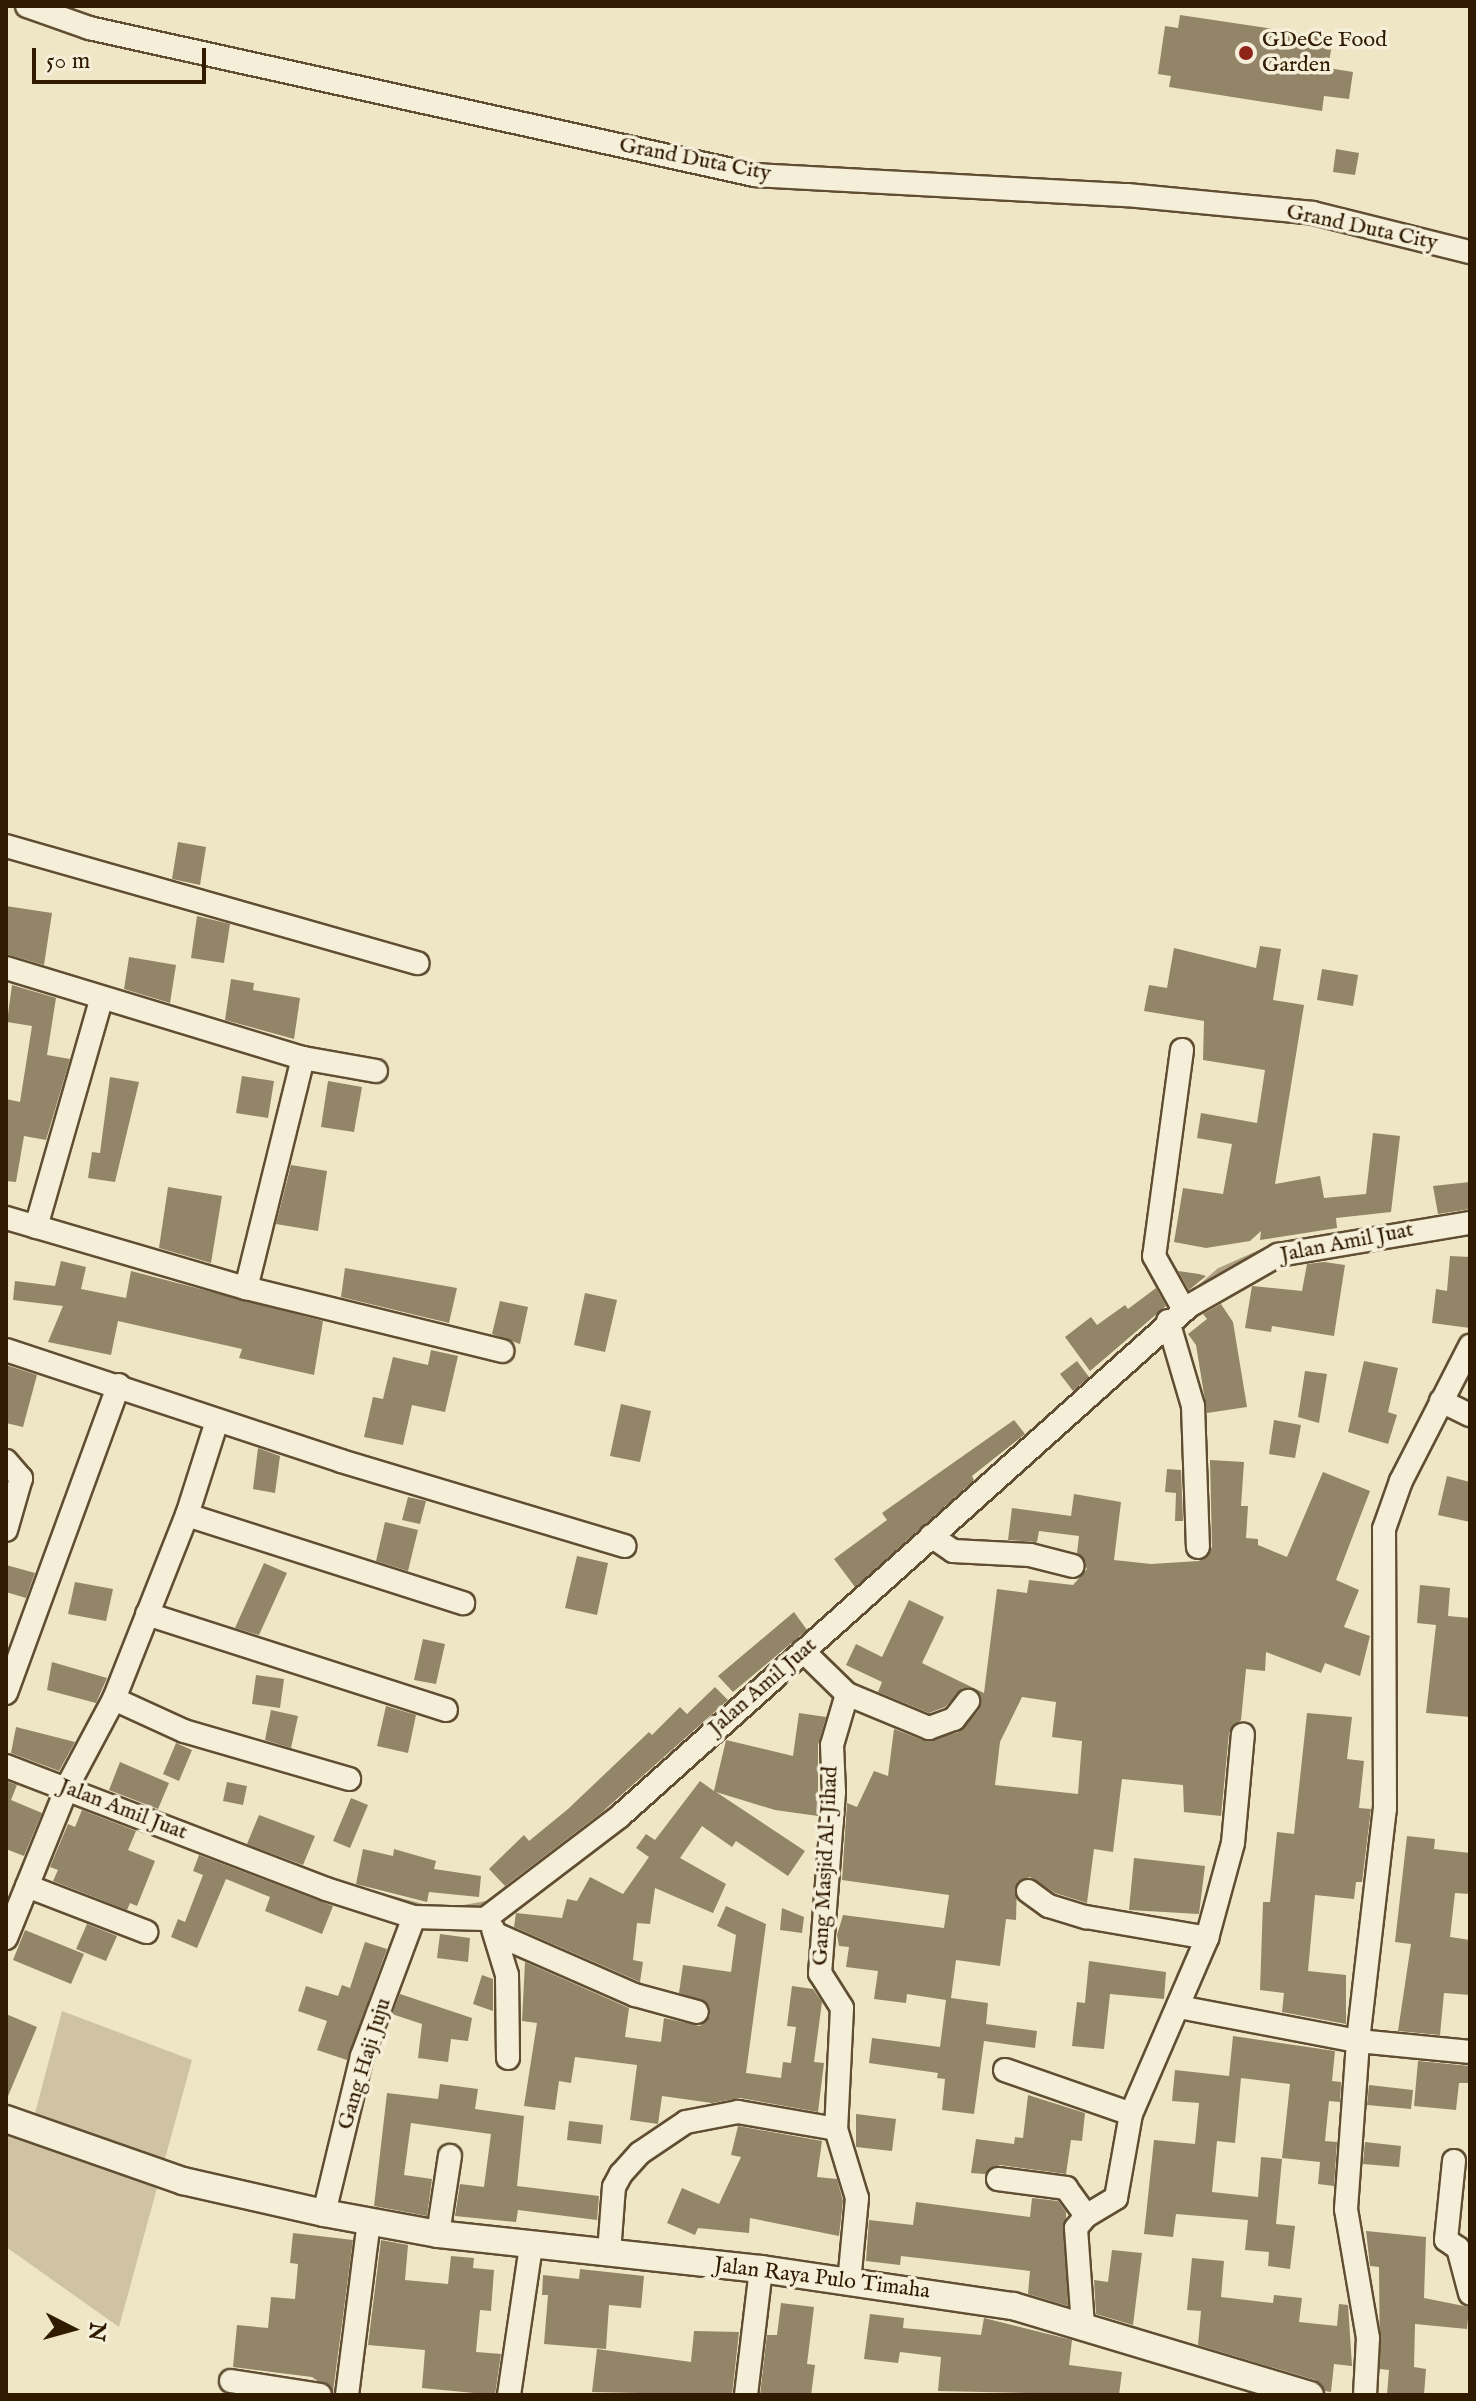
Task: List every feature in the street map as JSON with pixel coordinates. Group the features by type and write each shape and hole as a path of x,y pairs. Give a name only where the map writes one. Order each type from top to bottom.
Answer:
{"street":[{"name":"Grand Duta City","path":"27,6 104,31 754,175 1127,195 1313,213 1470,252"},
{"path":"6,846 418,963"},
{"path":"6,968 101,1000 303,1058 376,1071"},
{"path":"36,1227 101,1000"},
{"path":"1182,1050 1154,1256 1176,1315 1193,1406 1198,1547"},
{"path":"246,1288 303,1058"},
{"path":"6,1218 246,1288 502,1351"},
{"name":"Jalan Amil Juat","path":"6,1766 69,1784 326,1889 414,1917 491,1927 620,1816 1176,1315 1278,1255 1470,1223"},
{"path":"1365,2395 1368,2338 1346,2209 1358,2041 1385,1809 1384,1529 1441,1401 1470,1346"},
{"path":"6,1350 119,1385 217,1421 625,1546"},
{"path":"6,1693 119,1385"},
{"path":"1441,1401 1470,1415"},
{"path":"6,1938 69,1784 114,1699 187,1515 217,1421"},
{"path":"6,1461 21,1478 6,1530"},
{"path":"187,1515 463,1603"},
{"path":"931,1536 953,1551 1030,1555 1073,1566"},
{"path":"147,1614 446,1710"},
{"path":"803,1651 847,1694 929,1728 954,1719 968,1701"},
{"name":"Gang Masjid Al-Jihad","path":"847,1694 832,1745 834,1792 820,1973 842,2008 836,2129 857,2198 849,2283"},
{"path":"114,1699 184,1731 349,1779"},
{"path":"1083,2326 1076,2234 1086,2216 1116,2198 1131,2114 1207,1938 1233,1843 1243,1734"},
{"path":"27,1886 146,1932"},
{"path":"1028,1891 1049,1906 1086,1917 1207,1938"},
{"name":"Gang Haji Juju","path":"324,2213 362,2056 414,1917"},
{"path":"491,1927 635,1995 697,2012"},
{"path":"491,1927 507,1975 508,2058"},
{"path":"1179,2007 1358,2041 1470,2052"},
{"path":"1005,2070 1131,2114"},
{"path":"609,2253 614,2187 621,2174 640,2153 686,2122 738,2112 836,2129"},
{"name":"Jalan Raya Pulo Timaha","path":"6,2119 166,2176 324,2213 438,2234 761,2269 1013,2306 1310,2395"},
{"path":"438,2234 450,2156"},
{"path":"1454,2161 1446,2240 1458,2248 1470,2293"},
{"path":"998,2179 1066,2188 1086,2216"},
{"path":"347,2395 369,2222"},
{"path":"509,2395 531,2246"},
{"path":"746,2395 761,2269"},
{"path":"231,2381 320,2395"}],"shaded area":[{"path":"62,2011 192,2060 119,2327 6,2247 6,2126 29,2136"}],"building":[{"name":"GDeCe Food Garden","path":"1180,15 1333,38 1328,68 1353,72 1349,99 1324,96 1322,111 1169,87 1171,76 1158,74 1165,26 1178,28"},
{"path":"1336,149 1359,153 1355,175 1333,172"},
{"path":"178,842 206,847 200,885 172,879"},
{"path":"6,906 52,913 44,965 6,954"},
{"path":"197,916 230,924 224,963 191,958"},
{"path":"1260,946 1281,949 1273,1000 1304,1005 1275,1184 1320,1176 1324,1198 1366,1194 1373,1133 1400,1136 1391,1212 1336,1218 1337,1228 1260,1240 1261,1231 1250,1241 1206,1248 1174,1242 1183,1188 1223,1194 1232,1144 1197,1138 1201,1113 1257,1123 1265,1070 1203,1060 1204,1021 1144,1011 1149,985 1167,988 1174,948 1256,968"},
{"path":"129,957 176,965 170,1003 124,989"},
{"path":"1322,969 1358,975 1353,1006 1317,1000"},
{"path":"231,979 254,983 253,990 300,998 294,1039 225,1020"},
{"path":"12,985 56,998 47,1055 70,1059 46,1140 24,1136 16,1182 6,1181 6,1099 20,1102 32,1026 7,1022"},
{"path":"242,1076 274,1081 268,1118 236,1113"},
{"path":"110,1077 139,1082 115,1182 88,1178 92,1152 100,1153"},
{"path":"328,1081 362,1087 354,1132 321,1127"},
{"path":"291,1165 327,1171 318,1231 276,1224"},
{"path":"1470,1182 1470,1209 1438,1214 1433,1186"},
{"path":"168,1187 222,1196 211,1263 159,1248"},
{"path":"1450,1256 1470,1257 1470,1328 1432,1323 1436,1289 1447,1291"},
{"path":"61,1261 86,1267 81,1289 126,1298 131,1271 323,1321 314,1375 239,1358 242,1349 118,1321 111,1355 48,1342 63,1306 13,1300 15,1281 55,1286"},
{"path":"1324,1262 1345,1265 1334,1336 1272,1326 1271,1332 1245,1328 1252,1286 1302,1291 1307,1264"},
{"path":"345,1268 457,1288 449,1323 341,1297"},
{"path":"1178,1271 1199,1274 1206,1276 1189,1290"},
{"path":"1156,1288 1166,1306 1090,1371 1065,1337 1091,1317 1097,1325 1125,1305 1128,1309"},
{"path":"585,1293 617,1300 605,1352 574,1345"},
{"path":"500,1301 528,1307 520,1344 492,1334"},
{"path":"1221,1304 1233,1322 1247,1407 1207,1413 1196,1345 1188,1334 1207,1319 1203,1314"},
{"path":"431,1350 458,1356 445,1412 412,1405 403,1445 364,1437 373,1397 383,1399 393,1357 428,1365"},
{"path":"1077,1361 1089,1377 1073,1391 1060,1374"},
{"path":"1364,1361 1398,1368 1388,1412 1397,1415 1388,1444 1348,1432"},
{"path":"6,1365 37,1375 23,1427 6,1423"},
{"path":"1305,1371 1327,1374 1319,1423 1298,1417"},
{"path":"621,1404 651,1411 640,1462 610,1456"},
{"path":"1014,1420 1025,1434 972,1476 974,1480 855,1587 834,1559 887,1520 882,1513"},
{"path":"1274,1420 1301,1425 1295,1458 1269,1454"},
{"path":"258,1448 280,1456 275,1493 253,1489"},
{"path":"1210,1460 1244,1462 1241,1506 1248,1506 1246,1538 1258,1539 1258,1545 1287,1557 1323,1472 1370,1491 1336,1580 1359,1590 1344,1627 1370,1636 1360,1676 1325,1663 1321,1673 1266,1652 1265,1671 1246,1669 1241,1720 1229,1733 1221,1816 1184,1812 1183,1785 1122,1779 1113,1852 1094,1849 1087,1903 1055,1893 1030,1877 1017,1882 1016,1920 1006,1919 1000,1966 956,1960 951,1998 988,2003 986,2024 1037,2031 1035,2048 984,2041 974,2114 942,2110 945,2079 937,2078 938,2073 869,2063 872,2038 940,2047 946,2000 907,1994 906,2003 874,1999 878,1971 846,1967 849,1947 839,1946 837,1935 843,1915 944,1928 949,1895 842,1880 847,1803 857,1807 874,1771 888,1776 894,1729 925,1741 959,1732 979,1710 981,1696 963,1688 945,1707 929,1713 878,1692 882,1682 846,1665 856,1644 882,1657 909,1600 944,1617 922,1663 984,1693 997,1589 1027,1593 1029,1580 1073,1585 1087,1569 1077,1553 1079,1536 1039,1531 1037,1542 1008,1540 1012,1508 1071,1516 1074,1494 1121,1502 1114,1560 1151,1564 1199,1561 1212,1547","holes":["1022,1697 1056,1702 1052,1737 1082,1741 1078,1794 995,1785 1000,1742"]},
{"path":"1167,1469 1181,1470 1183,1521 1175,1521 1176,1493 1165,1492"},
{"path":"1447,1476 1470,1482 1470,1522 1438,1515"},
{"path":"408,1497 426,1501 420,1524 402,1520"},
{"path":"385,1522 418,1530 408,1571 376,1561"},
{"path":"577,1556 608,1563 597,1615 565,1608"},
{"path":"264,1563 287,1573 259,1635 235,1628"},
{"path":"6,1565 35,1573 26,1598 6,1592"},
{"path":"75,1582 113,1589 106,1621 68,1614"},
{"path":"1420,1585 1450,1588 1448,1616 1470,1618 1470,1717 1426,1713 1436,1625 1417,1623"},
{"path":"794,1612 807,1630 733,1692 718,1676"},
{"path":"423,1639 445,1644 436,1684 414,1680"},
{"path":"52,1662 107,1678 96,1703 47,1690"},
{"path":"256,1675 284,1679 280,1708 252,1704"},
{"path":"715,1687 728,1700 601,1813 505,1886 489,1869 524,1835 529,1841 568,1809 680,1707 687,1714"},
{"path":"386,1706 416,1715 408,1753 377,1746"},
{"path":"271,1710 298,1716 291,1748 265,1740"},
{"path":"799,1713 826,1717 818,1745 818,1816 775,1810 716,1792 805,1851 788,1876 736,1841 732,1847 702,1826 680,1858 726,1884 713,1913 655,1888 650,1924 637,1923 633,1960 643,1962 640,1982 514,1927 516,1913 562,1918 567,1899 577,1901 590,1877 623,1894 649,1857 636,1848 646,1834 655,1840 700,1781 714,1791 726,1740 793,1756"},
{"path":"1307,1713 1352,1717 1347,1759 1364,1761 1359,1808 1371,1809 1362,1882 1356,1882 1354,1899 1315,1895 1308,1971 1346,1975 1346,2024 1282,2012 1284,1993 1260,1990 1263,1902 1270,1902 1277,1832 1294,1834"},
{"path":"16,1727 75,1742 59,1771 11,1753"},
{"path":"176,1743 192,1750 179,1781 163,1774"},
{"path":"120,1762 169,1783 158,1809 109,1790"},
{"path":"6,1781 17,1785 11,1800 42,1813 24,1856 6,1849"},
{"path":"227,1782 247,1786 243,1805 223,1801"},
{"path":"351,1798 368,1805 350,1848 333,1841"},
{"path":"82,1810 136,1831 128,1850 155,1861 137,1906 130,1903 127,1910 53,1881 58,1870 50,1867 68,1824 75,1827"},
{"path":"259,1815 315,1836 303,1865 247,1844"},
{"path":"1407,1836 1435,1839 1434,1849 1470,1853 1470,1894 1455,1893 1450,1937 1470,1940 1470,1995 1444,1993 1440,2035 1398,2031 1411,1944 1395,1942"},
{"path":"363,1849 393,1856 394,1849 436,1861 434,1869 481,1876 479,1897 429,1892 427,1902 356,1884"},
{"path":"199,1855 333,1906 322,1934 265,1911 270,1897 226,1879 197,1948 171,1937 178,1919 185,1922 203,1875 193,1871"},
{"path":"1134,1858 1205,1866 1199,1914 1129,1910"},
{"path":"726,1906 766,1924 746,2073 781,2078 783,2062 791,2063 796,2027 787,2026 792,1986 813,1989 822,2002 814,2062 824,2063 818,2112 740,2098 712,2103 662,2096 658,2124 630,2120 637,2065 575,2057 571,2083 559,2081 555,2110 524,2106 537,2023 522,2021 525,1962 629,2008 625,2037 661,2042 664,2018 700,2026 710,2016 706,2002 679,1993 683,1965 731,1972 736,1935 717,1926"},
{"path":"782,1908 804,1917 802,1933 780,1930"},
{"path":"87,1924 117,1936 106,1961 76,1949"},
{"path":"25,1930 84,1954 71,1984 13,1960"},
{"path":"440,1934 470,1938 468,1962 437,1958"},
{"path":"365,1942 387,1949 347,2060 317,2050 327,2021 298,2011 306,1986 338,1996 342,1985 350,1988"},
{"path":"1089,1961 1166,1972 1164,1999 1110,1994 1104,2049 1072,2046 1077,2002 1085,2003"},
{"path":"482,1975 493,1979 493,2011 473,2004"},
{"path":"400,1994 472,2018 468,2041 451,2039 448,2062 418,2058 422,2024 392,2014"},
{"path":"6,2014 37,2027 6,2101"},
{"path":"1233,2036 1335,2051 1332,2081 1341,2082 1340,2102 1329,2101 1325,2141 1337,2142 1334,2186 1318,2184 1320,2162 1282,2158 1290,2084 1241,2078 1235,2143 1217,2141 1212,2192 1258,2197 1261,2157 1282,2159 1276,2224 1295,2226 1290,2269 1268,2266 1269,2252 1245,2250 1248,2220 1176,2214 1173,2237 1144,2234 1154,2140 1195,2144 1199,2103 1172,2101 1175,2070 1229,2076"},
{"path":"1418,2061 1470,2066 1470,2083 1459,2083 1456,2110 1414,2106"},
{"path":"440,2084 478,2089 475,2109 524,2116 517,2186 599,2196 597,2220 518,2210 516,2222 455,2216 460,2184 484,2187 491,2134 411,2123 404,2175 432,2179 427,2216 374,2206 387,2093 438,2099"},
{"path":"1369,2085 1413,2090 1411,2109 1367,2105"},
{"path":"1028,2095 1085,2113 1082,2141 1071,2140 1066,2174 1000,2165 985,2174 971,2173 976,2139 1014,2144 1015,2137 1023,2138"},
{"path":"856,2114 896,2119 892,2151 856,2147"},
{"path":"569,2121 603,2125 601,2144 567,2140"},
{"path":"738,2126 822,2141 817,2177 837,2179 843,2201 839,2236 750,2218 749,2233 698,2228 695,2235 667,2223 682,2188 719,2204 741,2157 731,2155"},
{"path":"1365,2142 1401,2146 1399,2167 1363,2164"},
{"path":"1032,2198 1058,2201 1066,2212 1068,2306 1028,2294 1030,2271 901,2256 900,2265 866,2261 869,2220 913,2225 916,2202 1030,2217"},
{"path":"1366,2231 1426,2237 1424,2298 1469,2307 1467,2329 1415,2324 1414,2367 1426,2369 1424,2395 1387,2395 1389,2370 1380,2369 1379,2267 1370,2266"},
{"path":"293,2233 353,2240 333,2392 312,2377 233,2367 237,2325 268,2328 271,2297 295,2299 298,2264 290,2263"},
{"path":"381,2240 408,2245 405,2280 448,2284 451,2256 474,2258 473,2268 494,2270 491,2311 480,2310 476,2352 501,2354 495,2395 422,2388 425,2350 368,2345"},
{"path":"1112,2250 1142,2253 1133,2325 1096,2314 1094,2280 1108,2282"},
{"path":"1192,2258 1224,2261 1221,2297 1273,2303 1274,2295 1302,2298 1299,2322 1337,2326 1339,2304 1348,2305 1352,2366 1334,2364 1331,2392 1325,2391 1315,2380 1198,2345 1201,2311 1187,2310"},
{"path":"580,2269 644,2276 641,2308 609,2305 606,2349 544,2344 548,2295 542,2295 543,2275 579,2279"},
{"path":"781,2303 814,2307 807,2364 815,2365 811,2395 760,2395 767,2335 777,2335"},
{"path":"870,2314 904,2318 903,2328 981,2335 984,2318 1072,2340 1069,2365 1122,2372 1119,2395 938,2391 941,2357 900,2352 898,2363 864,2359"},
{"path":"694,2331 739,2332 732,2395 592,2392 597,2349 691,2362"}],"waterway":[{"path":"1275,1246 1325,1237"},
{"path":"1196,1291 1219,1271 1264,1251"},
{"path":"388,1898 430,1909"},
{"path":"458,1909 493,1903"}],"place":[{"name":"GDeCe Food Garden","path":"1246,53"}]}
